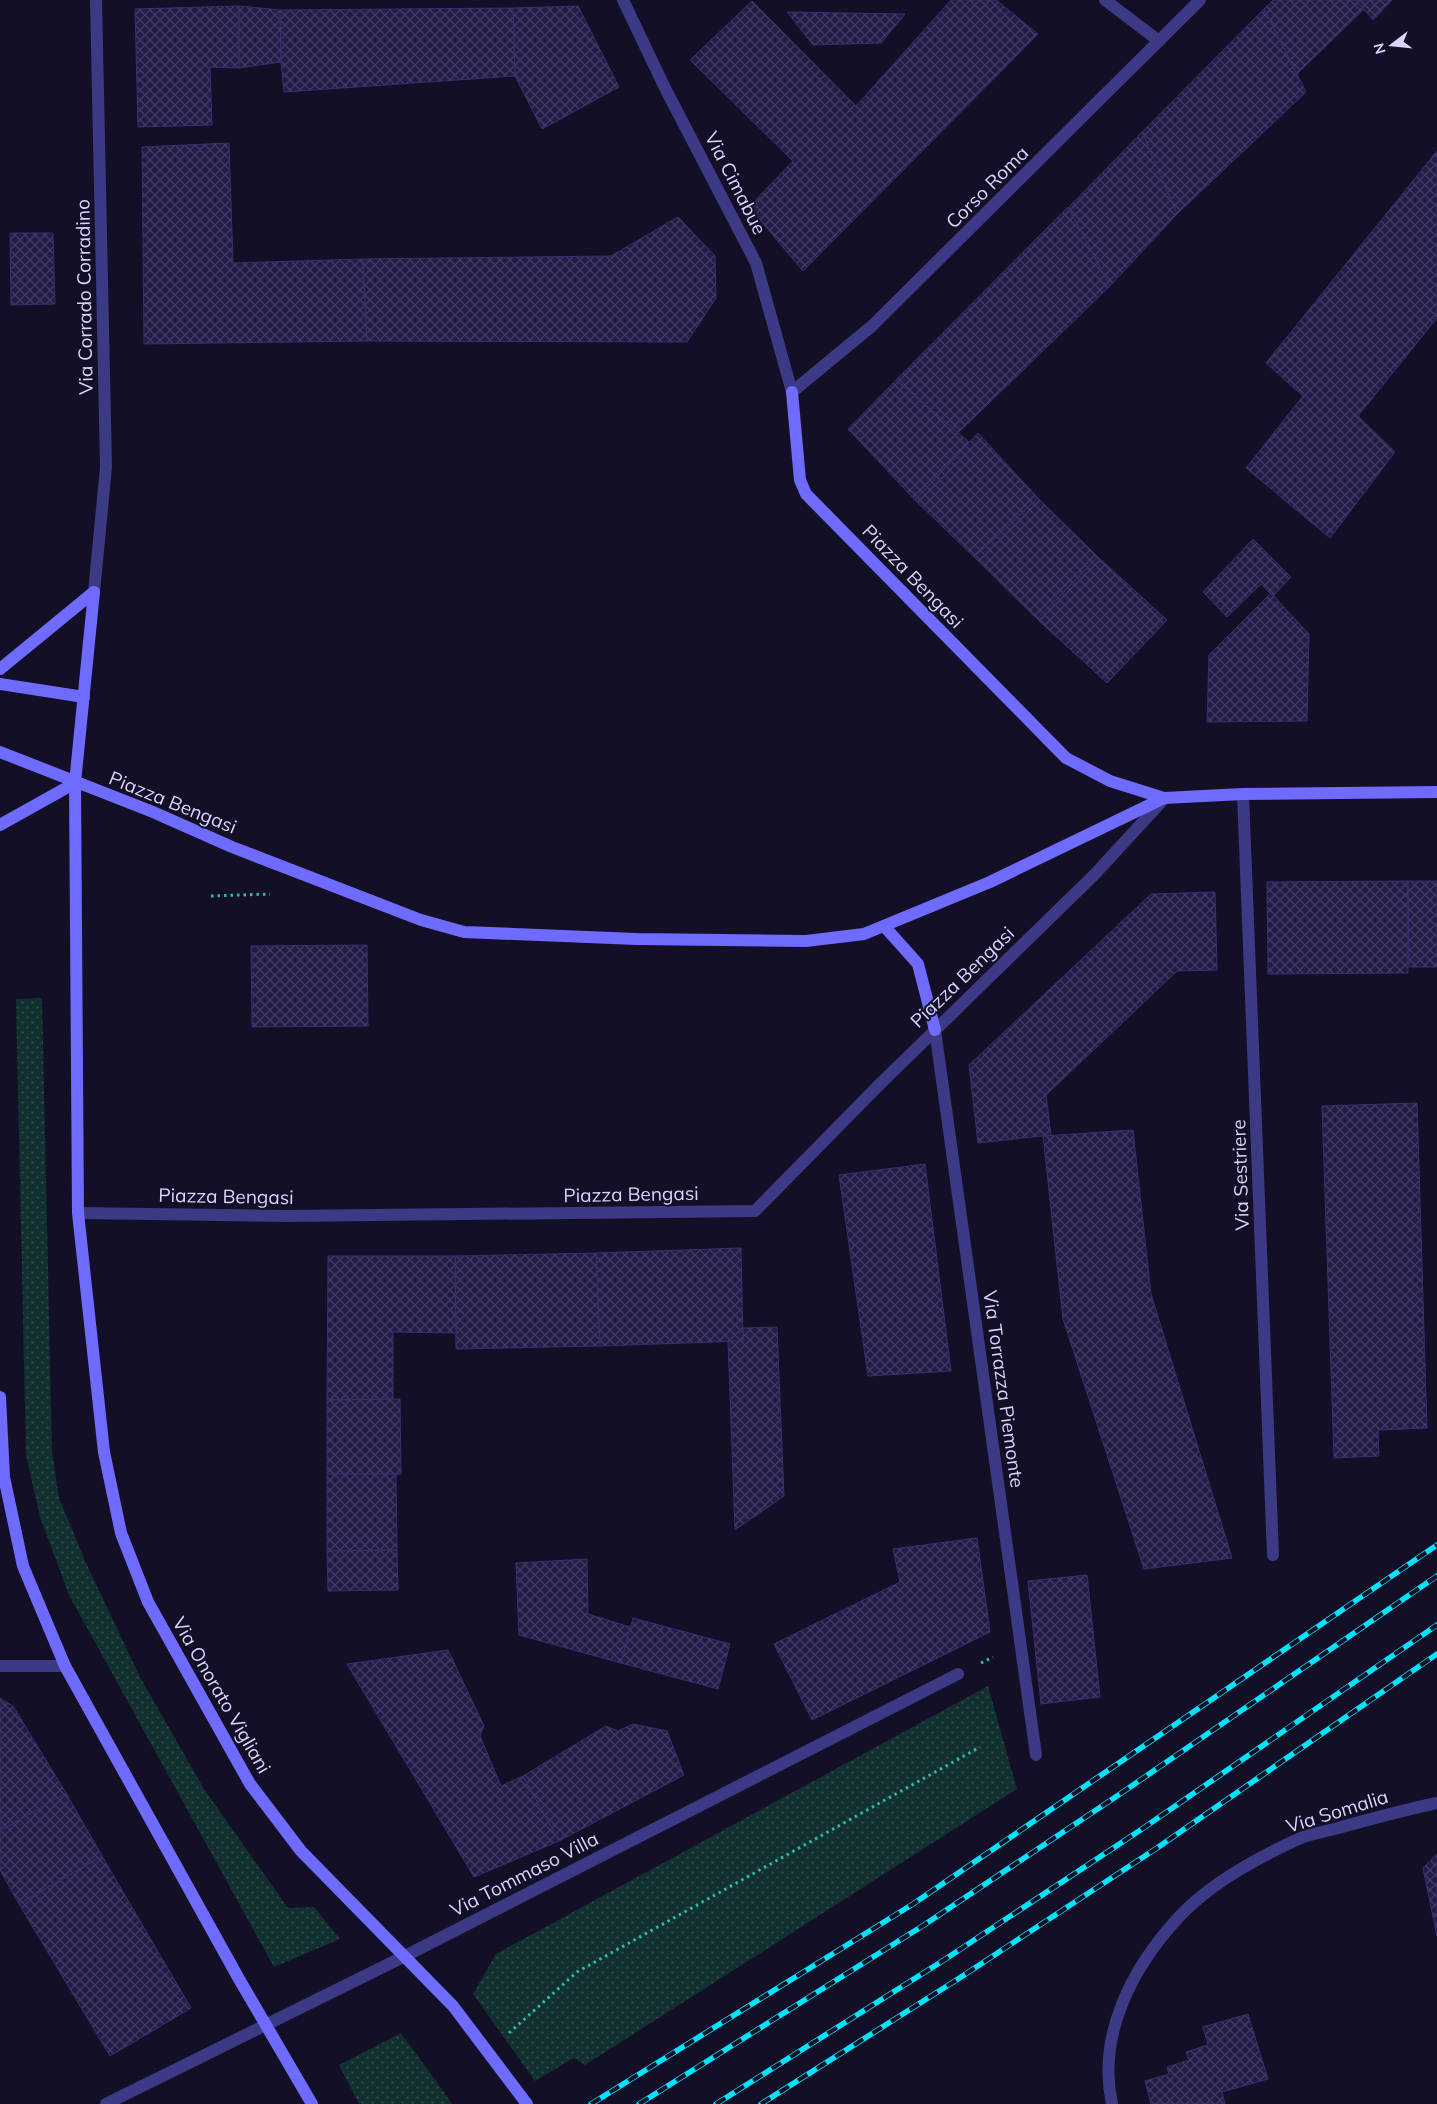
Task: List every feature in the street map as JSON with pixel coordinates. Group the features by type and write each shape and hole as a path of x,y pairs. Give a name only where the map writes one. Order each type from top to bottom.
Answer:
{"main road":[{"name":"Piazza Bengasi","path":"792,392 800,480 806,494 1066,758 1110,781 1164,798"},
{"path":"0,669 94,592"},
{"path":"78,1213 75,783 94,592"},
{"path":"0,684 84,697"},
{"name":"Piazza Bengasi","path":"0,752 153,812 232,847 421,920 464,932 636,939 806,942 864,934 990,882 1164,798"},
{"path":"0,825 75,783"},
{"path":"1164,798 1243,794 1437,792"},
{"path":"884,926 918,964 935,1030"},
{"name":"Via Onorato Vigliani","path":"78,1213 104,1452 121,1532 148,1602 250,1784 301,1851 453,2006 527,2104"},
{"path":"0,1397 4,1478 23,1566 65,1666 312,2104"}],"street":[{"name":"Via Corrado Corradino","path":"94,592 106,467 96,0"},
{"name":"Via Cimabue","path":"623,0 665,88 756,263 792,392"},
{"path":"1105,0 1159,42"},
{"name":"Corso Roma","path":"792,392 872,326 1200,0"},
{"name":"Via Sestriere","path":"1243,794 1273,1554"},
{"name":"Piazza Bengasi","path":"78,1213 285,1216 755,1211 1094,874 1164,798"},
{"name":"Via Torrazza Piemonte","path":"935,1030 1036,1755"},
{"path":"0,1666 65,1666"},
{"name":"Via Tommaso Villa","path":"106,2104 405,1956 958,1674"},
{"name":"Via Somalia","path":"1112,2104 1110,2094 1110,2052 1118,2013 1132,1982 1154,1947 1178,1917 1214,1888 1253,1862 1296,1840 1437,1803"}],"path":[{"path":"211,896 272,894"},
{"path":"958,1674 1021,1643"},
{"path":"488,2052 577,1972 980,1747"}],"green space":[{"path":"42,998 52,1453 59,1498 87,1565 140,1677 204,1789 288,1908 314,1907 340,1939 274,1967 69,1595 40,1517 26,1455 16,999"},
{"path":"988,1686 1017,1789 585,2065 574,2058 535,2081 473,1994 496,1954"},
{"path":"401,2033 452,2104 359,2104 339,2065"}],"building":[{"path":"951,0 996,0 1038,34 803,271 749,207 793,161 690,60 752,1 856,106"},
{"path":"1273,0 1356,0 1364,9 1297,74 1264,9"},
{"path":"1356,0 1392,0 1373,20"},
{"path":"239,6 239,68 210,67 212,125 138,127 135,9"},
{"path":"239,6 280,10 281,62 239,68"},
{"path":"578,6 619,87 542,129 515,76 513,8"},
{"path":"513,8 515,76 284,92 281,62 280,10"},
{"path":"1264,9 1306,92 1177,214 1142,132"},
{"path":"787,12 905,14 881,43 813,45"},
{"path":"1142,132 1177,214 1110,286 1068,208"},
{"path":"229,143 233,263 363,259 367,341 144,344 142,147"},
{"path":"1437,151 1437,318 1358,416 1395,452 1330,538 1246,468 1303,396 1266,363"},
{"path":"1068,207 1110,286 958,433 896,380"},
{"path":"678,217 715,256 716,298 687,342 367,341 363,259 611,256"},
{"path":"10,233 53,233 55,304 11,305"},
{"path":"896,380 969,442 915,500 848,429"},
{"path":"978,433 1038,498 974,557 915,500"},
{"path":"1038,498 1098,557 1037,619 974,557"},
{"path":"1253,539 1291,577 1273,596 1261,584 1227,617 1203,592"},
{"path":"1098,557 1167,620 1107,683 1037,619"},
{"path":"1271,593 1309,634 1307,721 1207,722 1209,655"},
{"path":"1408,881 1408,973 1268,974 1267,882"},
{"path":"1408,881 1437,881 1437,967 1409,967"},
{"path":"1215,892 1217,970 1177,971 1046,1095 1051,1135 978,1143 969,1065 1151,894"},
{"path":"367,945 368,1026 252,1027 251,946"},
{"path":"1417,1103 1427,1428 1378,1430 1379,1456 1334,1458 1322,1106"},
{"path":"1133,1130 1151,1294 1232,1558 1144,1569 1063,1319 1043,1136"},
{"path":"925,1164 951,1371 868,1376 839,1175"},
{"path":"741,1248 743,1341 600,1346 596,1253"},
{"path":"596,1253 600,1346 456,1349 455,1256"},
{"path":"328,1256 455,1256 456,1333 393,1332 393,1399 327,1400"},
{"path":"777,1327 784,1496 735,1530 728,1341 743,1341 743,1328"},
{"path":"400,1399 401,1474 327,1474 327,1400"},
{"path":"327,1474 396,1474 397,1550 327,1551"},
{"path":"977,1538 990,1632 812,1720 774,1644 900,1582 893,1549"},
{"path":"397,1550 398,1590 328,1591 327,1551"},
{"path":"587,1559 588,1614 630,1627 621,1663 519,1635 516,1563"},
{"path":"1087,1575 1100,1697 1041,1704 1028,1581"},
{"path":"633,1618 730,1644 718,1689 621,1663"},
{"path":"448,1650 484,1726 480,1736 501,1786 523,1776 559,1841 474,1877 347,1664"},
{"path":"0,1698 13,1706 66,1793 0,1831"},
{"path":"633,1724 667,1731 684,1775 559,1841 523,1776 606,1726 618,1731"},
{"path":"66,1793 102,1856 19,1904 0,1870 0,1831"},
{"path":"1437,1854 1437,1936 1423,1868"},
{"path":"102,1856 191,2008 110,2056 19,1904"},
{"path":"1248,2014 1268,2079 1222,2092 1225,2104 1151,2104 1145,2081 1169,2074 1167,2067 1189,2060 1186,2052 1208,2045 1203,2027"}],"railway":[{"path":"591,2104 913,1904 1437,1545"},
{"path":"639,2104 924,1925 1120,1794 1437,1576"},
{"path":"716,2104 944,1960 1142,1829 1437,1625"},
{"path":"761,2104 958,1979 1157,1848 1437,1654"}]}
